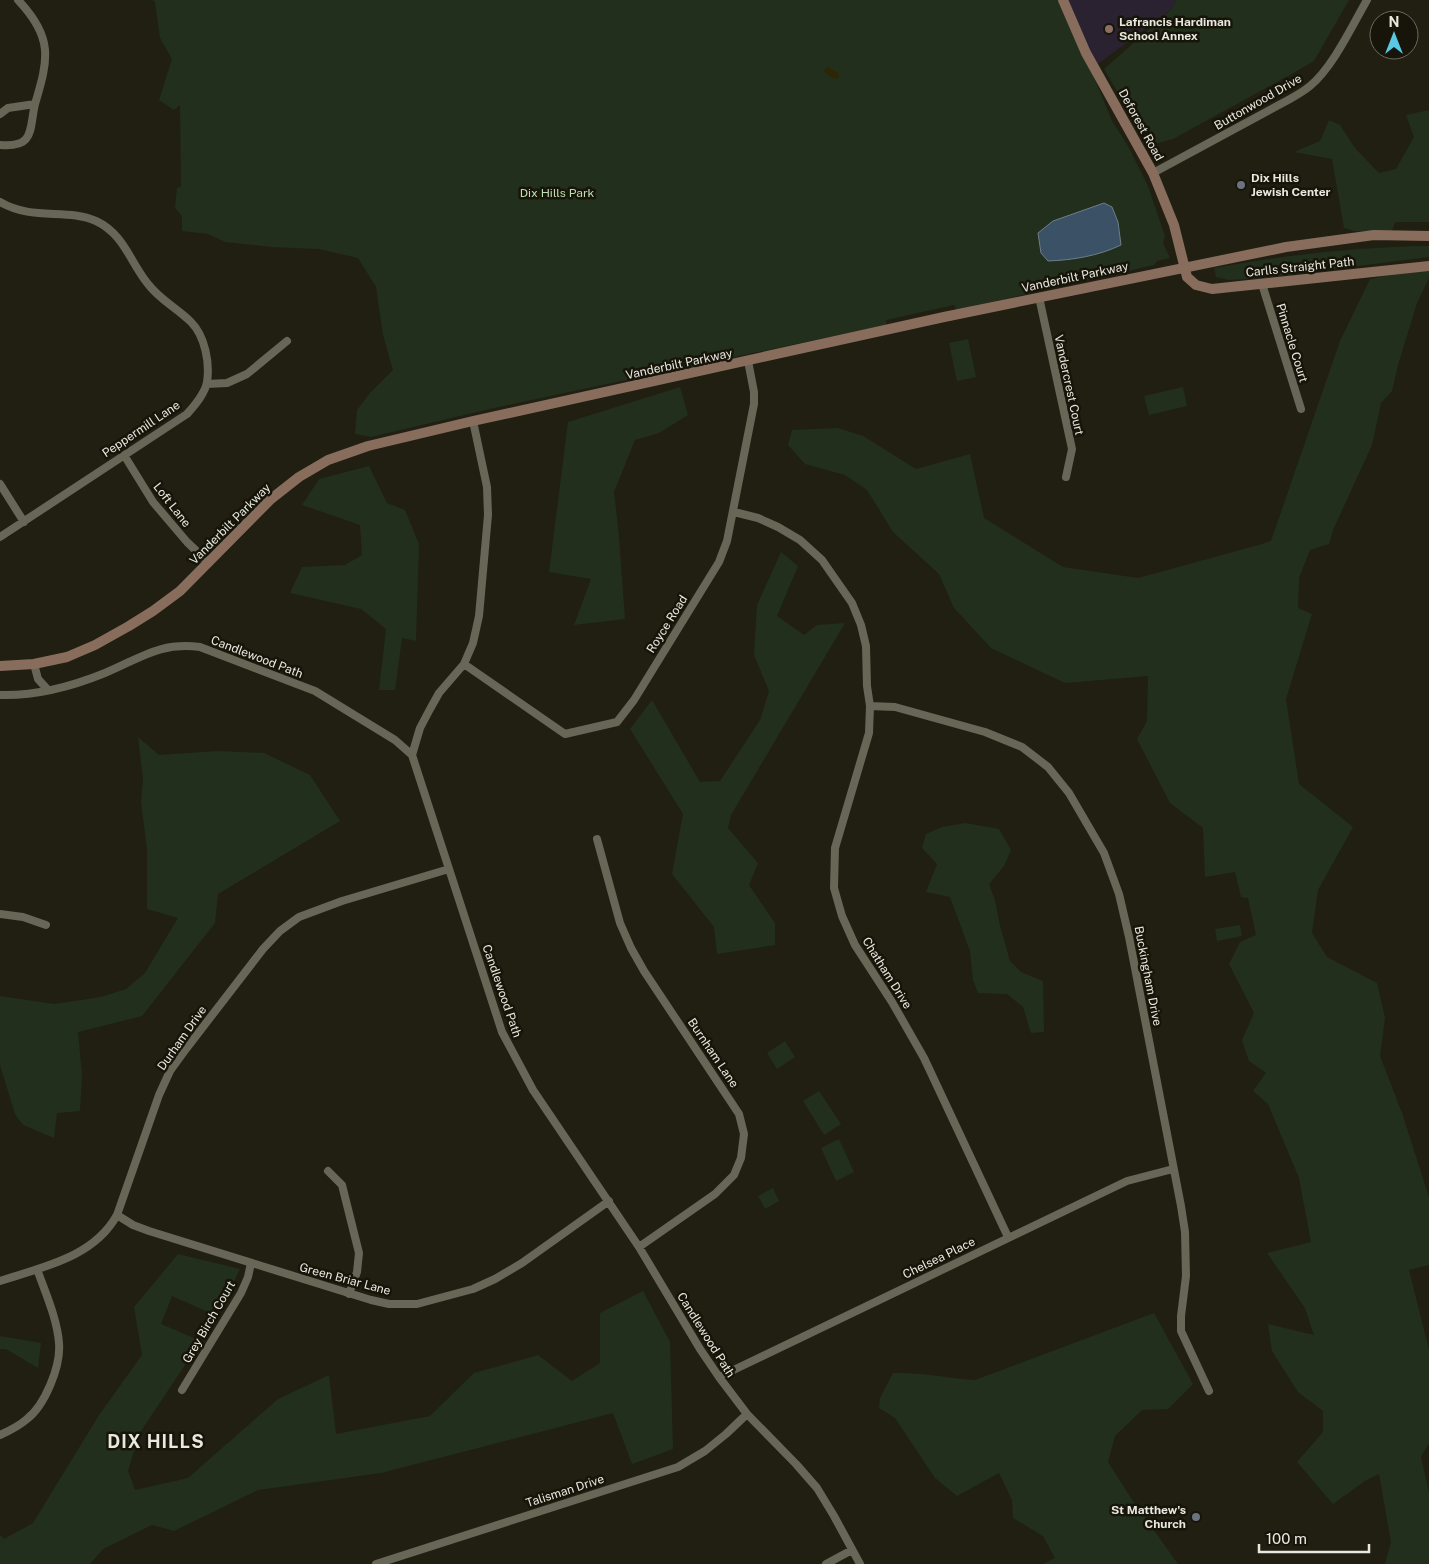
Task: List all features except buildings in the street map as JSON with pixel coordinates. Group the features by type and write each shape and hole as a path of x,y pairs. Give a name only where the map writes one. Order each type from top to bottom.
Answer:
{"main road":[{"name":"Deforest Road","path":"1063,0 1086,53 1153,173 1174,225 1185,268"},
{"name":"Vanderbilt Parkway","path":"0,666 34,664 67,657 95,645 129,626 174,596 271,499 299,477 328,460 368,446 473,421 1039,297 1286,247 1374,235 1429,236"},
{"name":"Carlls Straight Path","path":"1185,268 1187,277 1196,285 1212,289 1429,266"}],"street":[{"path":"0,145 19,145 31,133 35,104 46,58 42,34 33,16 18,0"},
{"name":"Buttonwood Drive","path":"1153,173 1290,99 1311,85 1337,50 1367,0"},
{"path":"0,114 8,108 35,104"},
{"path":"0,202 20,210 39,214 77,216 94,220 108,228 119,238 147,284 158,296 192,323 201,338 207,356 207,384 226,383 247,374 287,342"},
{"name":"Pinnacle Court","path":"1262,284 1301,409"},
{"name":"Vandercrest Court","path":"1039,297 1072,449 1066,477"},
{"name":"Royce Road","path":"464,664 565,734 617,722 634,700 719,562 727,541 754,404 754,392 748,361"},
{"name":"Peppermill Lane","path":"0,537 187,414 197,402 207,384"},
{"path":"412,755 420,728 439,693 464,664 473,643 479,616 488,515 487,487 473,421"},
{"name":"Loft Lane","path":"124,454 153,502 187,542 209,563"},
{"path":"0,484 24,522"},
{"name":"Chatham Drive","path":"734,512 758,518 800,540 822,560 838,582 852,604 861,625 866,646 867,686 870,706 869,733 834,848 834,888 842,916 855,945 892,1002 924,1058 1008,1237"},
{"name":"Candlewood Path","path":"0,695 26,694 77,683 107,672 151,651 183,645 200,647 315,691 395,740 412,755 502,1032 533,1090 639,1248 719,1377 747,1414 817,1488 860,1564"},
{"path":"34,664 38,679 48,690"},
{"name":"Buckingham Drive","path":"870,706 895,707 932,716 985,732 1022,747 1048,767 1068,794 1104,853 1120,894 1181,1206 1185,1232 1186,1276 1181,1330 1209,1391"},
{"name":"Burnham Lane","path":"597,838 620,923 631,948 644,971 739,1114 744,1134 741,1158 734,1175 715,1194 639,1248"},
{"name":"Durham Drive","path":"0,1281 72,1256 88,1248 110,1228 117,1215 159,1095 170,1071 263,949 280,931 299,917 342,901 449,869"},
{"path":"0,914 46,925"},
{"name":"Chelsea Place","path":"719,1377 1127,1181 1173,1169"},
{"path":"328,1171 342,1185 359,1253 357,1272 349,1294"},
{"name":"Green Briar Lane","path":"117,1215 133,1225 149,1231 349,1294 389,1304 417,1304 473,1289 495,1279 522,1264 609,1202"},
{"name":"Grey Birch Court","path":"182,1390 241,1293 251,1264"},
{"path":"0,1435 28,1418 41,1403 50,1385 56,1365 59,1344 56,1325 37,1268"},
{"name":"Talisman Drive","path":"376,1564 678,1467 705,1451 747,1414"},
{"path":"826,1564 852,1550"}],"shaded area":[{"name":"Lafrancis Hardiman School Annex","path":"1062,0 1176,0 1172,9 1098,64 1081,49"}],"green space":[{"name":"Dix Hills Park","path":"152,0 1062,0 1112,121 1128,146 1148,186 1165,236 1163,243 1170,258 1157,261 1154,265 965,308 956,309 954,305 886,320 886,325 494,408 371,437 355,434 357,410 370,393 393,370 383,335 376,287 358,258 319,249 225,242 208,234 182,231 182,216 175,208 177,188 181,186 180,105 174,110 159,100 172,59 160,38 155,2"},
{"path":"1176,0 1349,0 1314,61 1173,139 1158,143 1144,137 1104,69 1172,9"},
{"path":"1429,110 1429,222 1395,222 1392,231 1354,231 1344,228 1332,159 1294,152 1320,141 1329,120 1340,125 1355,148 1379,173 1396,169 1414,137 1406,115"},
{"path":"1429,246 1429,257 1262,278 1229,280 1216,277 1214,268 1321,252"},
{"path":"1406,271 1429,271 1429,278 1417,303 1392,391 1381,403 1372,445 1333,530 1329,544 1310,550 1299,578 1298,608 1312,614 1286,699 1299,784 1353,827 1318,890 1312,933 1327,957 1377,983 1385,1018 1380,1056 1402,1113 1429,1197 1429,1265 1409,1270 1429,1350 1429,1443 1421,1457 1429,1493 1429,1564 1385,1564 1391,1542 1379,1474 1365,1481 1333,1504 1297,1462 1323,1432 1323,1411 1298,1392 1272,1351 1268,1324 1314,1335 1305,1308 1267,1253 1311,1242 1299,1178 1268,1104 1253,1091 1266,1073 1249,1061 1242,1040 1254,1013 1229,964 1240,942 1256,935 1248,898 1241,897 1235,872 1205,877 1203,828 1170,803 1137,739 1147,721 1148,676 1065,683 991,648 954,608 939,574 893,532 867,490 845,475 805,464 788,445 792,430 838,428 863,436 916,469 970,454 984,518 1063,567 1138,578 1262,544 1271,541 1340,341 1370,279"},
{"path":"968,339 976,377 957,381 949,343"},
{"path":"680,387 688,415 659,433 635,440 614,492 625,619 574,625 591,579 549,572 568,422"},
{"path":"1183,387 1187,406 1149,415 1144,396"},
{"path":"369,466 387,503 405,510 419,544 416,641 402,638 395,690 379,690 386,629 361,609 290,593 302,567 345,565 362,555 360,525 302,505 319,479"},
{"path":"781,552 798,566 777,616 804,635 817,625 845,623 731,815 728,828 758,863 749,885 775,923 775,945 717,954 714,927 672,874 683,814 630,729 652,700 700,782 720,781 760,720 769,691 754,655 757,605"},
{"path":"138,737 159,755 218,751 264,753 310,775 340,821 218,894 215,923 142,1016 78,1032 82,1075 80,1111 57,1113 54,1138 23,1125 15,1114 0,1065 0,996 54,1004 101,997 126,989 145,973 178,918 147,909 147,849 141,802 143,779"},
{"path":"965,823 999,829 1011,850 1004,866 989,884 995,900 1010,961 1021,972 1043,981 1044,1032 1031,1033 1023,1007 1007,994 978,993 973,980 970,951 950,897 926,892 937,864 922,848 926,834 942,827"},
{"path":"1240,925 1242,936 1217,941 1215,929"},
{"path":"785,1041 795,1057 777,1069 767,1053"},
{"path":"819,1091 841,1124 824,1135 803,1101"},
{"path":"839,1139 854,1172 836,1181 821,1148"},
{"path":"773,1188 779,1201 765,1209 758,1196"},
{"path":"178,1254 240,1269 217,1316 172,1296 161,1324 201,1341 139,1434 128,1471 135,1490 188,1478 278,1399 329,1375 336,1434 430,1416 474,1373 538,1355 572,1381 600,1363 600,1313 643,1291 670,1342 673,1449 632,1464 613,1413 381,1473 258,1490 174,1531 152,1525 103,1549 90,1564 0,1564 0,1535 4,1539 33,1523 99,1415 142,1355 134,1307"},
{"path":"1154,1313 1193,1384 1168,1409 1142,1410 1115,1436 1108,1462 1178,1564 1043,1564 1055,1558 1043,1536 1013,1518 1012,1500 999,1473 957,1496 935,1478 895,1418 879,1408 880,1398 893,1373 923,1374 975,1380"},
{"path":"0,1336 41,1343 38,1368 6,1349 0,1349"}],"sand":[{"path":"827,67 838,73 839,79 830,76 824,71"}],"water":[{"path":"1104,203 1112,207 1118,222 1121,245 1085,257 1048,261 1041,253 1038,233 1053,221"}],"place":[{"name":"Lafrancis Hardiman School Annex","path":"1109,29"},
{"name":"Dix Hills Jewish Center","path":"1241,185"},
{"name":"St Matthew's Church","path":"1196,1517"}],"district":[{"name":"DIX HILLS","path":"156,1442"}]}
